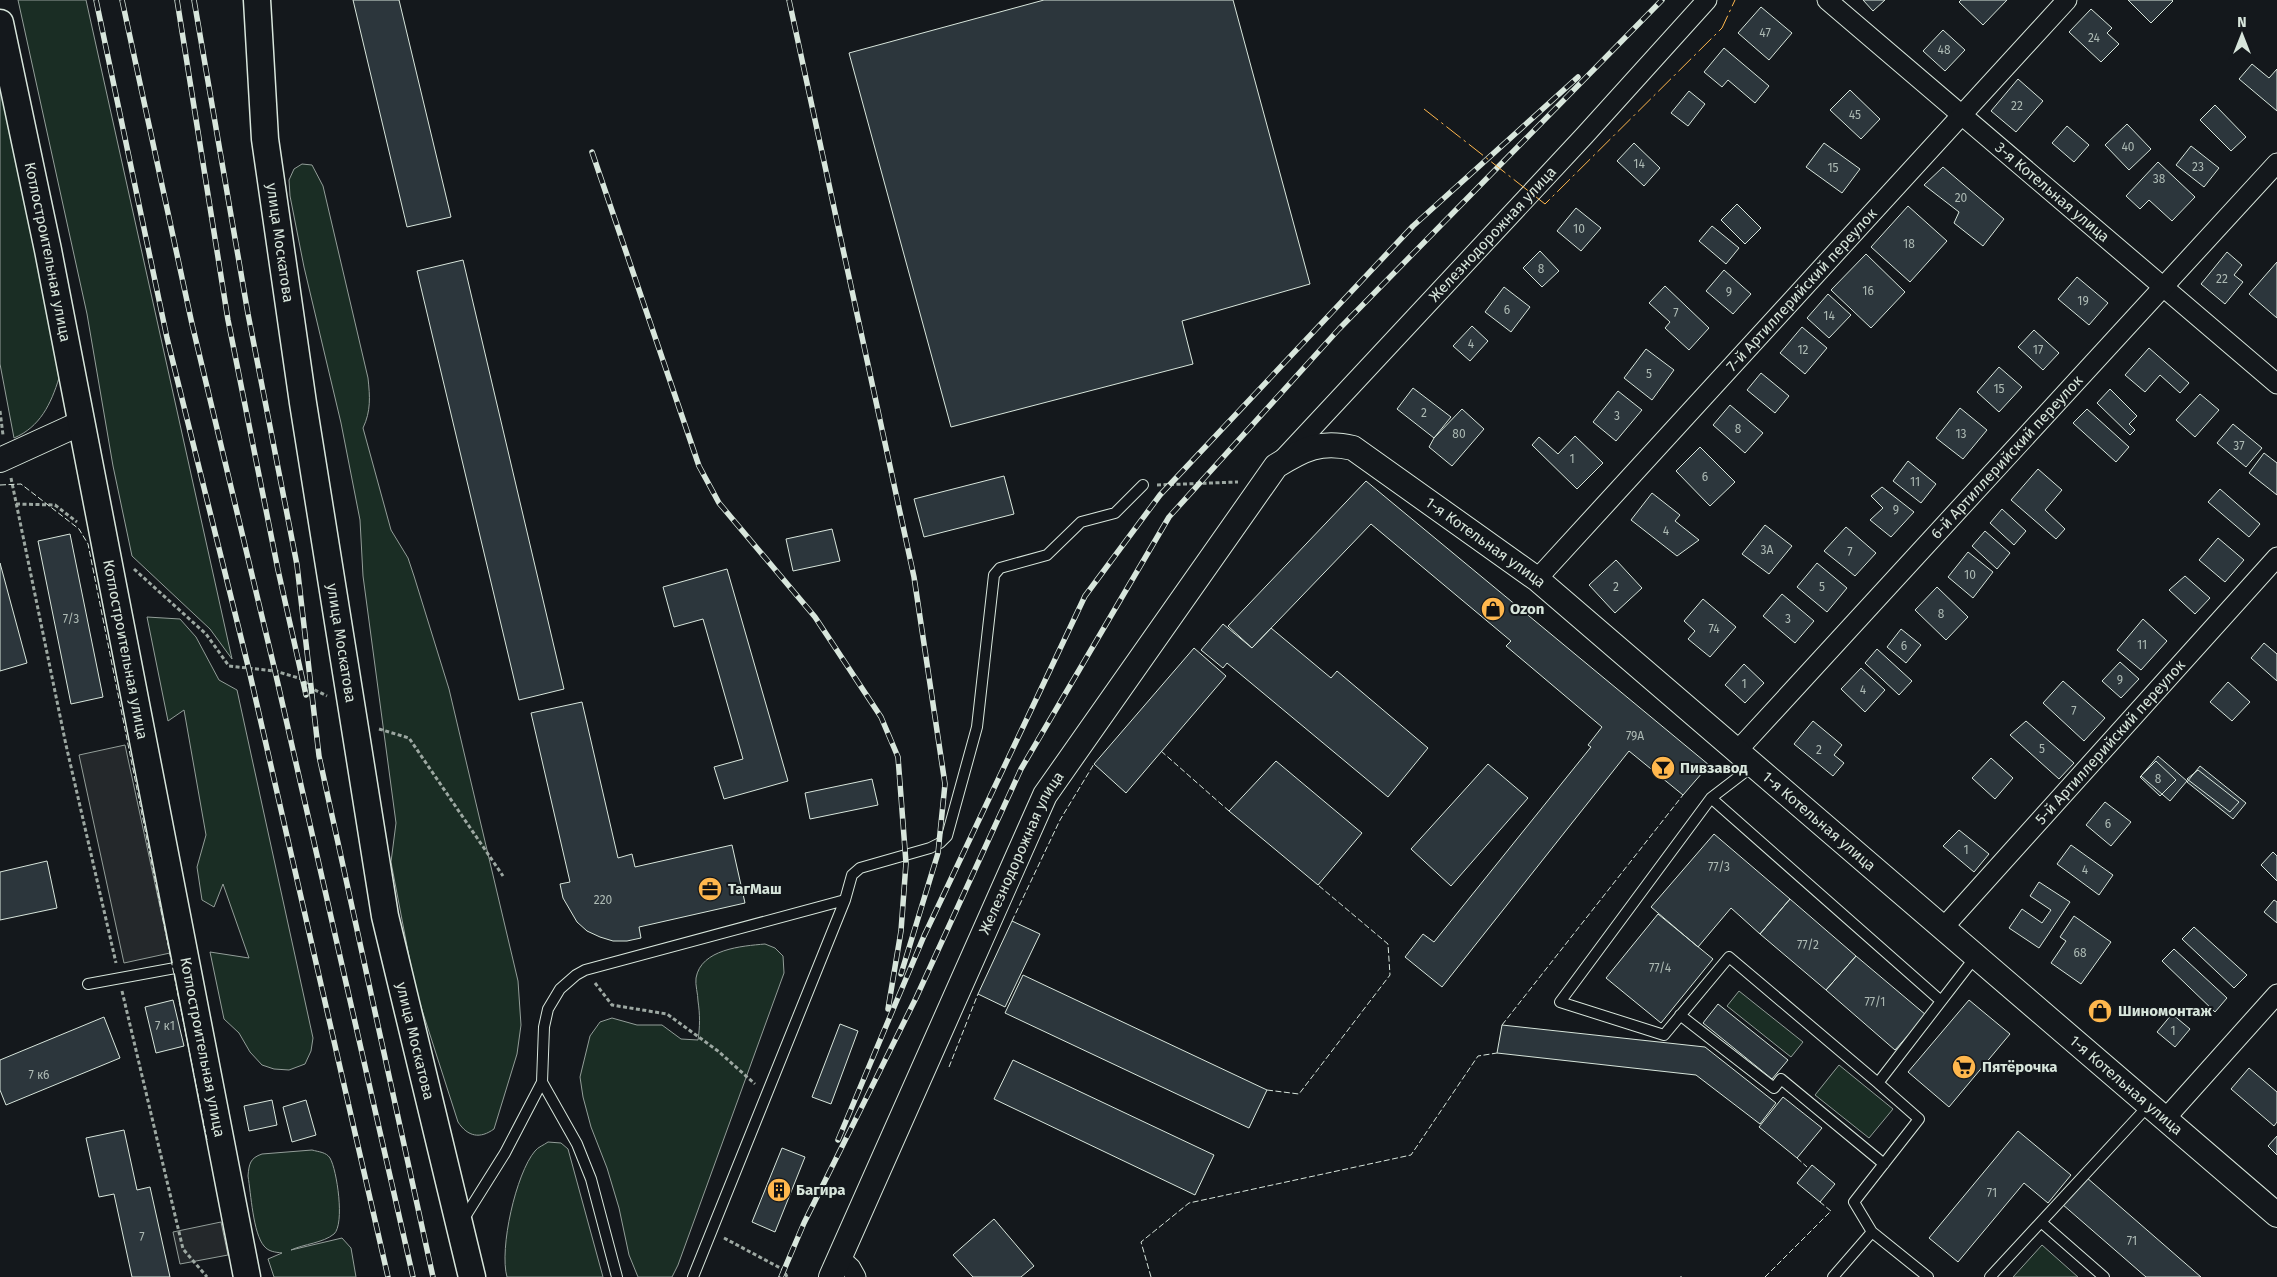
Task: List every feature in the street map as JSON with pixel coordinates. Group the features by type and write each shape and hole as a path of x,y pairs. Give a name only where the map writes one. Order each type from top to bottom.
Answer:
{"main road":[{"name":"улица Москатова","path":"257,0 265,139 353,722 385,916 458,1227 472,1277"},
{"name":"Котлостроительная улица","path":"0,23 48,250 247,1277"}],"street":[{"name":"Железнодорожная улица","path":"835,1267 1045,795 1276,466 1585,135 1707,0"},
{"name":"3-я Котельная улица","path":"1827,0 2277,384"},
{"name":"7-й Артиллерийский переулок","path":"1537,579 2068,0"},
{"name":"6-й Артиллерийский переулок","path":"1745,758 2163,287 2277,163"},
{"path":"3,459 81,423"},
{"name":"1-я Котельная улица","path":"1317,447 1335,443 1353,448 1537,579 2277,1215"},
{"name":"Железнодорожная улица","path":"1276,466 1297,453 1317,447"},
{"name":"5-й Артиллерийский переулок","path":"1943,928 2277,557"},
{"path":"2157,1112 2277,994"},
{"path":"835,1267 851,1268 856,1277"}],"lane":[{"path":"693,1277 845,900 852,875 860,868 930,848 940,843 947,836 977,727 994,575 1000,568 1047,555 1081,522 1115,513 1143,485"},
{"path":"1745,758 1711,798 1560,1002 1664,1034 1729,956 1919,1119 1854,1202 1872,1232 1928,1277"},
{"path":"1711,798 1941,1001"},
{"path":"458,1227 514,1137 542,1082 544,1027 548,1009 560,988 585,970 845,900"},
{"path":"1878,1083 1976,956"},
{"path":"88,984 187,966"},
{"path":"1680,1015 1774,1088 1781,1079 1884,1164"},
{"path":"542,1082 577,1144 591,1179 617,1277"},
{"path":"1990,1277 2041,1222 2157,1112"},
{"path":"2041,1222 2104,1277"},
{"path":"1833,1277 1872,1232"}],"path":[{"path":"3,459 119,978 183,1249 207,1277"},
{"path":"1143,485 1239,482"},
{"path":"229,666 275,671 302,679 311,688 326,695 353,722 409,738 503,876"},
{"path":"585,970 612,1004 667,1014 718,1050 767,1096"},
{"path":"723,1238 784,1270 787,1277"}],"green space":[{"path":"18,0 86,0 232,659 210,629 132,556 113,466 87,314"},
{"path":"0,76 30,209 59,378 48,406 38,421 31,428 14,438 0,364"},
{"path":"302,164 312,165 323,186 368,378 369,404 363,428 391,530 408,558 449,689 518,981 521,1025 517,1054 494,1129 479,1135 466,1131 458,1122 415,988 391,862 396,823 363,576 360,520 341,423 304,267 290,196 289,180 294,169"},
{"path":"147,617 180,619 196,637 219,680 237,690 313,1038 311,1051 305,1064 289,1070 274,1069 262,1065 250,1052 239,1033 224,1019 210,952 249,958 223,884 214,907 202,900 197,867 206,835 184,710 168,721"},
{"path":"765,944 775,948 783,956 784,973 678,1265 672,1277 638,1277 629,1255 619,1208 607,1168 591,1127 583,1097 580,1077 590,1036 600,1022 612,1018 637,1025 662,1025 681,1039 698,1040 699,1016 696,978 699,968 714,955 724,951"},
{"path":"1739,991 1803,1042 1791,1057 1727,1006"},
{"path":"1839,1065 1893,1109 1869,1138 1815,1095"},
{"path":"548,1142 561,1143 568,1149 603,1277 507,1277 505,1249 507,1231 521,1176 536,1150"},
{"path":"312,1150 326,1154 333,1164 339,1197 339,1220 334,1234 330,1237 291,1250 342,1238 351,1248 356,1277 274,1277 268,1259 282,1253 266,1248 257,1232 248,1176 251,1162 255,1157 262,1154"},
{"path":"2042,1245 2078,1277 2013,1277"}],"shaded area":[{"path":"125,745 170,953 124,963 79,755"},
{"path":"221,1222 228,1255 180,1264 173,1232"}],"building":[{"path":"353,0 399,0 451,217 407,227"},
{"path":"1044,0 1233,0 1310,284 1182,321 1193,364 951,427 849,53"},
{"path":"1863,0 1885,0 1873,11"},
{"path":"1961,0 2007,0 1983,25 1959,2"},
{"path":"2128,0 2172,0 2173,1 2151,23"},
{"path":"1761,7 1792,33 1769,60 1738,33"},
{"path":"2091,9 2112,28 2107,33 2119,44 2101,62 2069,32"},
{"path":"1943,30 1965,50 1945,71 1923,51"},
{"path":"1724,48 1769,86 1755,103 1728,80 1722,87 1704,72"},
{"path":"2252,64 2269,78 2277,69 2277,111 2239,79"},
{"path":"2018,79 2043,101 2016,132 1991,111"},
{"path":"1850,90 1880,119 1861,139 1830,110"},
{"path":"1689,91 1705,104 1688,126 1671,113"},
{"path":"2215,105 2246,137 2231,151 2200,120"},
{"path":"2127,124 2151,149 2129,170 2105,145"},
{"path":"2067,126 2089,145 2074,162 2052,143"},
{"path":"1634,143 1660,168 1644,186 1617,161"},
{"path":"1824,143 1860,169 1842,193 1806,167"},
{"path":"2191,146 2219,168 2204,187 2176,165"},
{"path":"2158,162 2195,197 2172,221 2149,200 2140,209 2126,196"},
{"path":"1943,167 2004,219 1983,246 1954,223 1959,212 1924,185"},
{"path":"1737,204 1761,228 1745,244 1721,220"},
{"path":"1908,206 1947,241 1910,282 1871,247"},
{"path":"1576,208 1601,228 1581,251 1557,231"},
{"path":"1712,226 1739,248 1726,264 1699,241"},
{"path":"1540,251 1559,271 1542,287 1523,268"},
{"path":"2227,252 2242,265 2234,275 2243,282 2225,304 2201,284"},
{"path":"1866,254 1905,292 1871,328 1831,290"},
{"path":"463,260 564,689 519,700 417,271"},
{"path":"2277,262 2277,318 2249,294"},
{"path":"1724,270 1751,294 1733,314 1706,291"},
{"path":"2077,277 2108,303 2089,325 2058,299"},
{"path":"1665,286 1709,328 1689,350 1665,328 1670,322 1649,303"},
{"path":"1504,287 1530,307 1511,332 1485,312"},
{"path":"1828,294 1851,315 1829,338 1807,318"},
{"path":"1472,326 1488,341 1470,361 1453,346"},
{"path":"1802,327 1827,348 1805,374 1780,353"},
{"path":"2034,330 2059,353 2043,370 2018,347"},
{"path":"2149,348 2189,383 2180,393 2160,375 2145,392 2125,375"},
{"path":"1646,349 1674,370 1652,400 1624,378"},
{"path":"1999,367 2022,387 1999,412 1977,392"},
{"path":"1761,373 1789,396 1775,413 1747,390"},
{"path":"1413,388 1451,417 1434,438 1397,409"},
{"path":"2110,389 2137,416 2129,424 2135,430 2130,435 2097,403"},
{"path":"1618,391 1642,410 1616,441 1593,422"},
{"path":"2200,394 2219,410 2195,437 2176,420"},
{"path":"1730,405 1763,433 1745,453 1713,425"},
{"path":"1960,408 1987,430 1963,459 1936,438"},
{"path":"1462,409 1484,429 1452,466 1429,447 1434,438"},
{"path":"2087,409 2129,447 2116,462 2073,423"},
{"path":"2233,424 2262,448 2246,467 2217,443"},
{"path":"1575,436 1603,463 1577,489 1532,445 1539,437 1558,454"},
{"path":"1700,447 1735,482 1710,506 1676,471"},
{"path":"2264,453 2277,463 2277,495 2249,473"},
{"path":"1908,461 1936,484 1921,503 1893,481"},
{"path":"2038,469 2062,490 2045,510 2065,529 2056,539 2011,500"},
{"path":"1004,476 1014,514 924,537 914,499"},
{"path":"1366,481 1709,765 1683,795 1629,751 1442,987 1405,957 1423,934 1434,942 1591,747 1588,745 1602,727 1506,646 1511,641 1371,524 1252,648 1228,626"},
{"path":"1882,487 1914,512 1891,537 1870,520 1883,508 1871,496"},
{"path":"2220,489 2260,524 2249,537 2208,502"},
{"path":"1652,493 1680,515 1675,521 1699,540 1677,556 1631,520"},
{"path":"2002,509 2026,531 2014,545 1990,523"},
{"path":"1765,525 1792,546 1769,574 1742,554"},
{"path":"1846,527 1876,553 1855,576 1824,551"},
{"path":"832,529 840,561 793,571 786,539"},
{"path":"1985,531 2010,553 1997,569 1972,546"},
{"path":"70,534 103,697 71,704 38,541"},
{"path":"2218,538 2244,560 2225,582 2199,560"},
{"path":"1968,552 1993,572 1973,598 1948,577"},
{"path":"1616,560 1642,588 1615,613 1589,585"},
{"path":"0,563 27,663 0,671"},
{"path":"1817,563 1847,588 1827,612 1797,587"},
{"path":"727,569 788,781 724,799 714,767 743,759 703,619 674,627 663,587"},
{"path":"2185,576 2210,598 2195,614 2169,590"},
{"path":"1937,587 1968,617 1946,640 1915,610"},
{"path":"1782,594 1814,621 1795,643 1763,616"},
{"path":"1703,599 1736,627 1710,657 1688,639 1695,631 1684,621"},
{"path":"2143,619 2167,641 2141,670 2117,650"},
{"path":"1223,624 1252,648 1271,628 1331,678 1337,671 1428,748 1388,797 1227,663 1223,668 1201,650"},
{"path":"1901,629 1921,645 1906,663 1887,647"},
{"path":"2264,643 2277,654 2277,681 2251,658"},
{"path":"1194,648 1226,676 1126,793 1094,764"},
{"path":"1877,649 1912,681 1899,695 1865,663"},
{"path":"2120,662 2139,679 2121,698 2102,681"},
{"path":"1744,664 1764,683 1745,703 1725,685"},
{"path":"1861,668 1885,690 1865,712 1841,689"},
{"path":"2063,681 2105,718 2084,741 2043,703"},
{"path":"2228,682 2250,702 2232,721 2210,702"},
{"path":"582,702 618,858 632,854 635,867 732,845 745,903 639,927 641,938 627,941 613,941 600,937 587,931 577,922 563,898 560,884 570,882 531,713"},
{"path":"1813,721 1842,745 1834,755 1844,763 1833,776 1794,744"},
{"path":"2026,721 2074,763 2059,779 2010,735"},
{"path":"2158,756 2187,781 2170,801 2141,776"},
{"path":"1991,758 2013,778 1995,799 1972,778"},
{"path":"1276,761 1362,833 1318,885 1229,811"},
{"path":"2156,761 2176,780 2160,796 2140,777"},
{"path":"1488,764 1528,798 1451,886 1411,849"},
{"path":"2200,766 2246,803 2233,819 2187,782"},
{"path":"2198,770 2239,802 2230,812 2187,779"},
{"path":"872,779 878,805 810,819 805,793"},
{"path":"2105,802 2131,822 2111,846 2086,825"},
{"path":"1959,830 1989,854 1974,872 1943,846"},
{"path":"1714,834 1790,899 1760,934 1731,908 1698,947 1651,907"},
{"path":"2071,845 2113,875 2099,895 2057,864"},
{"path":"2273,852 2277,856 2277,881 2261,865"},
{"path":"47,861 57,908 0,920 0,872"},
{"path":"2039,882 2070,902 2039,948 2009,928 2022,909 2042,923 2051,910 2030,896"},
{"path":"1790,899 1856,956 1826,990 1760,934"},
{"path":"2274,900 2277,902 2277,923 2264,912"},
{"path":"1658,914 1713,959 1661,1023 1606,978"},
{"path":"2074,916 2111,942 2081,984 2051,963 2066,941 2060,937"},
{"path":"1012,921 1040,934 1005,1007 978,994"},
{"path":"2194,927 2247,975 2234,988 2182,939"},
{"path":"2174,949 2227,998 2215,1012 2162,961"},
{"path":"1856,956 1926,1015 1895,1050 1826,990"},
{"path":"1023,975 1267,1090 1249,1128 1005,1013"},
{"path":"173,1000 184,1046 156,1053 145,1007"},
{"path":"1969,1000 2010,1034 1949,1107 1908,1072"},
{"path":"1718,1004 1788,1060 1772,1079 1703,1023"},
{"path":"2172,1014 2190,1029 2175,1047 2157,1032"},
{"path":"104,1017 120,1058 6,1105 0,1090 0,1060"},
{"path":"840,1024 858,1031 831,1104 812,1097"},
{"path":"1502,1025 1705,1047 1776,1103 1760,1124 1696,1075 1497,1053"},
{"path":"1013,1060 1214,1155 1195,1195 994,1099"},
{"path":"2249,1068 2277,1092 2277,1122 2274,1126 2231,1089"},
{"path":"1783,1097 1822,1128 1797,1158 1759,1127"},
{"path":"272,1100 277,1125 249,1131 244,1106"},
{"path":"306,1100 316,1135 292,1142 283,1107"},
{"path":"124,1130 137,1190 150,1187 170,1277 132,1277 114,1194 99,1197 86,1138"},
{"path":"2018,1131 2071,1175 2048,1203 2024,1183 1958,1262 1929,1238"},
{"path":"2277,1136 2277,1155 2268,1146"},
{"name":"Багира","path":"782,1148 805,1157 775,1232 752,1222"},
{"path":"1812,1165 1835,1184 1820,1202 1797,1183"},
{"path":"2086,1177 2201,1277 2146,1277 2062,1204"},
{"path":"994,1219 1034,1266 1021,1277 973,1277 953,1255"}],"railway":[{"path":"96,0 167,338 249,670 388,1277"},
{"path":"122,0 192,324 275,671 413,1277"},
{"path":"177,0 228,320 278,570 306,695"},
{"path":"194,0 248,314 297,565 319,756 433,1277"},
{"path":"789,0 914,577 945,784 938,853 901,974"},
{"path":"781,1277 804,1223 916,998 1021,769 1169,517 1339,329 1662,0"},
{"path":"838,1140 924,936 1085,596 1160,495 1413,226 1578,77"},
{"path":"592,152 699,466 719,503 815,617 881,717 898,757 906,863 901,931 888,1009"}],"fence":[{"path":"0,485 21,484 79,529 88,544 207,1140"},
{"path":"1161,751 1229,811"},
{"path":"1012,921 1060,820 1094,764"},
{"path":"1502,1025 1683,795"},
{"path":"1267,1090 1299,1094 1390,975 1388,944 1318,885"},
{"path":"949,1067 978,994"},
{"path":"1151,1277 1141,1242 1189,1203 1411,1155 1478,1056 1497,1053"},
{"path":"1797,1158 1807,1167"},
{"path":"1765,1277 1831,1211 1820,1202"}],"power":[{"path":"1424,109 1545,204 1722,28 1735,0"}],"place":[{"name":"Ozon","path":"1493,609"},
{"name":"Пивзавод","path":"1663,768"},
{"name":"ТагМаш","path":"710,889"},
{"name":"Шиномонтаж","path":"2100,1011"},
{"name":"Пятёрочка","path":"1964,1067"},
{"name":"Багира","path":"779,1190"}]}
